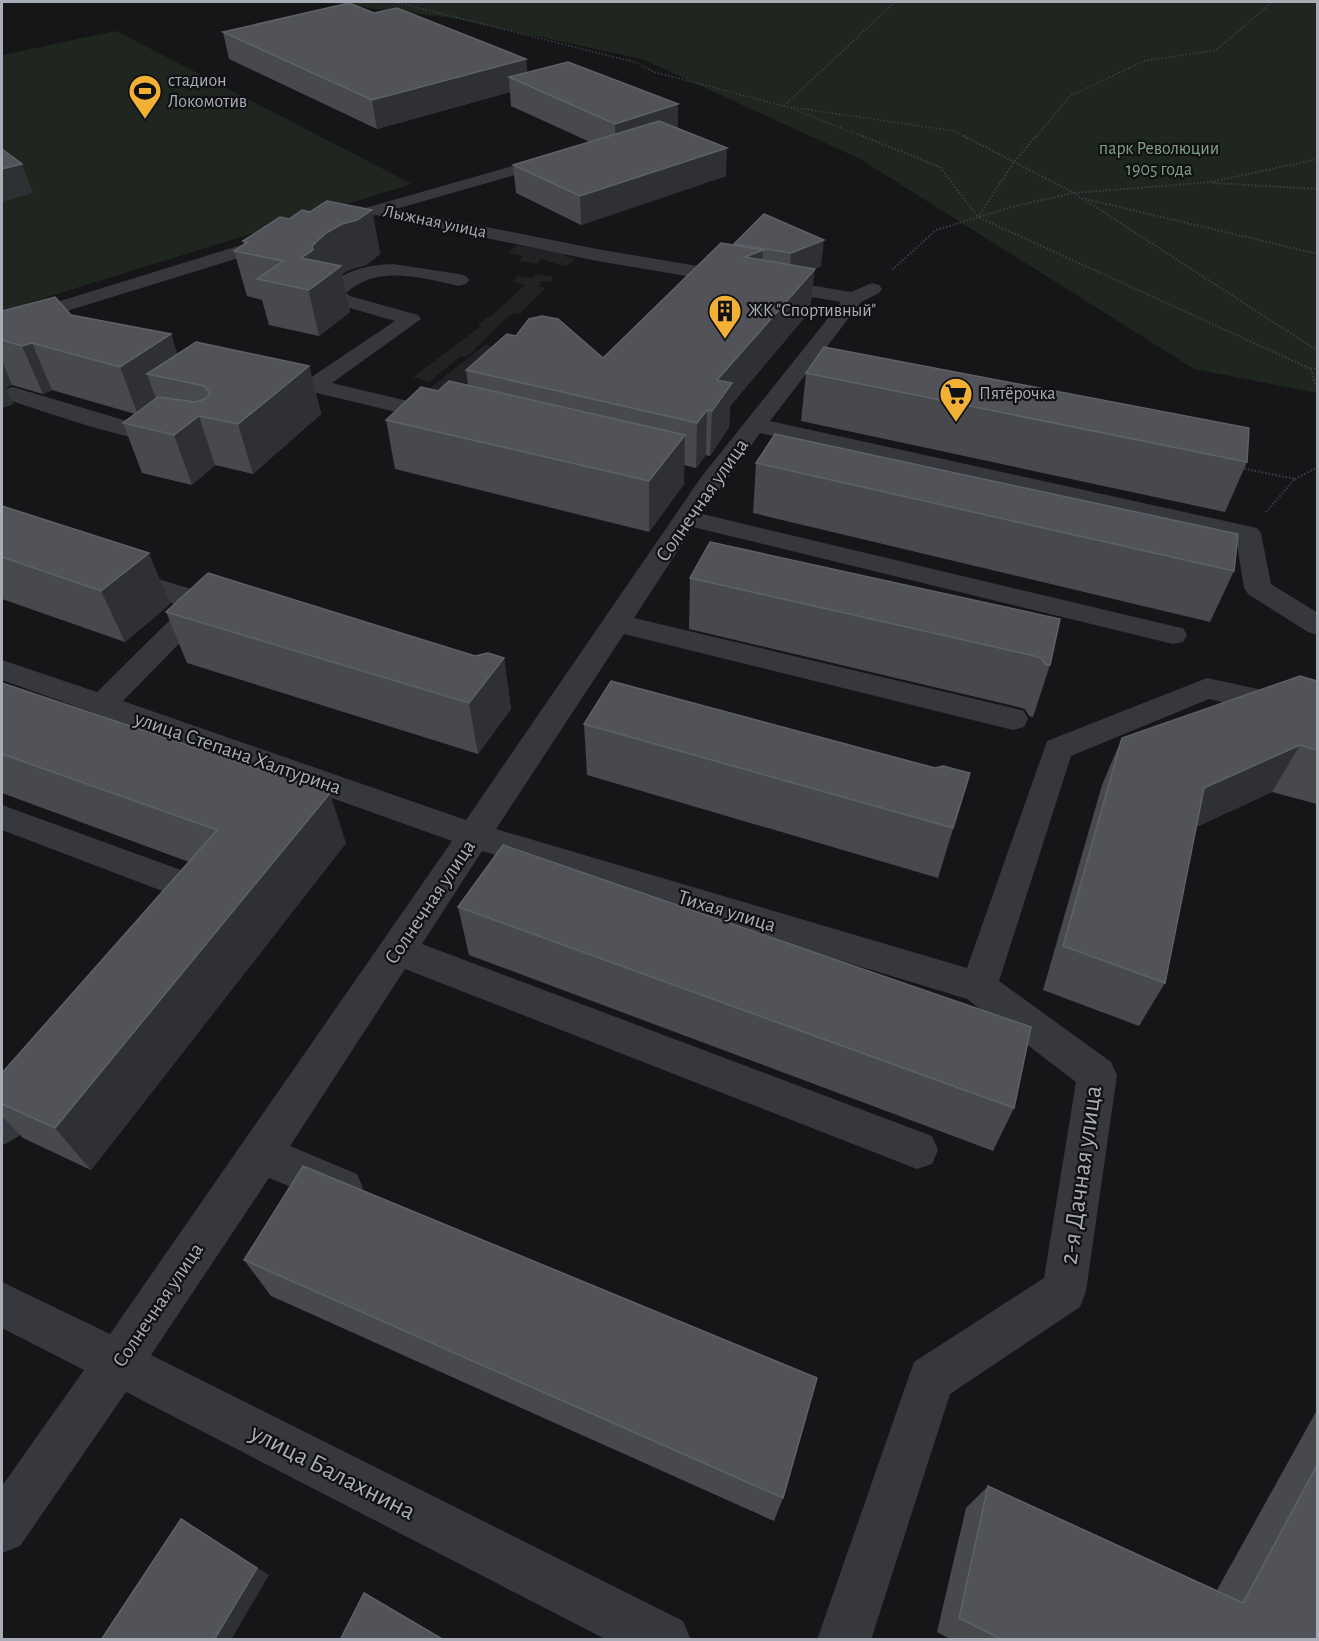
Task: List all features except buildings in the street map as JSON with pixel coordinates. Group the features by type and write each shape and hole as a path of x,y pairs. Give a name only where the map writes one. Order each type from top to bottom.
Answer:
{"street":[{"path":"375,210 574,153"},
{"name":"Лыжная улица","path":"2,325 375,210 597,255 863,294"},
{"path":"314,385 411,319 343,300 334,293 341,285 355,276 374,271 399,269 459,280"},
{"name":"Солнечная улица","path":"2,1528 261,1154 475,836 574,708 617,623 687,518 700,479 806,378 863,294"},
{"path":"27,317 72,328"},
{"path":"249,370 461,421"},
{"path":"13,394 134,431 189,439"},
{"path":"134,431 162,411"},
{"path":"755,425 1248,533 1258,588 1317,626"},
{"path":"687,518 1173,635"},
{"path":"102,570 248,618"},
{"path":"102,705 203,603"},
{"path":"617,623 1013,719"},
{"name":"улица Степана Халтурина","path":"2,670 475,836"},
{"path":"979,987 1058,749 1207,688 1317,713"},
{"path":"2,817 202,892 171,928"},
{"name":"Тихая улица","path":"475,836 979,987"},
{"path":"398,950 917,1150"},
{"name":"2-я Дачная улица","path":"844,1640 931,1379 1064,1291 1097,1075 979,987"},
{"path":"2,1126 56,1063"},
{"path":"261,1154 382,1204"},
{"name":"улица Балахнина","path":"2,1304 664,1640"}],"path":[{"path":"395,2 639,63 654,72 784,106 954,131 1081,198 1317,351"},
{"path":"784,106 895,2"},
{"path":"978,217 1014,162 1070,96 1144,61 1216,50 1272,2"},
{"path":"784,106 940,167 978,217 1311,369 1317,368"},
{"path":"863,294 936,230 978,217 1016,206 1074,194 1204,183 1317,159"},
{"path":"1204,183 1317,189"},
{"path":"1081,198 1317,254"},
{"path":"1311,369 1317,393"},
{"path":"1248,533 1295,479 1317,467"},
{"path":"1238,468 1295,479"}],"shaded area":[{"path":"517,245 565,254 564,256 575,259 566,267 541,259 536,264 519,261 523,256 508,253"},
{"path":"536,274 554,277 550,282 542,281 538,286 546,288 519,314 514,313 504,320 467,357 461,356 429,382 413,377 481,326 478,325 525,285 513,282 519,276 531,278"},
{"path":"485,345 509,351 448,403 421,395"}],"green space":[{"name":"парк Революции 1905 года","path":"320,2 1317,2 1317,393 1194,369 860,159 642,59 452,18"},
{"name":"стадион Локомотив","path":"116,31 412,184 2,311 2,55"}],"place":[{"name":"стадион Локомотив","path":"145,120"},
{"name":"ЖК \"Спортивный\"","path":"725,340"},
{"name":"Пятёрочка","path":"956,423"}]}
